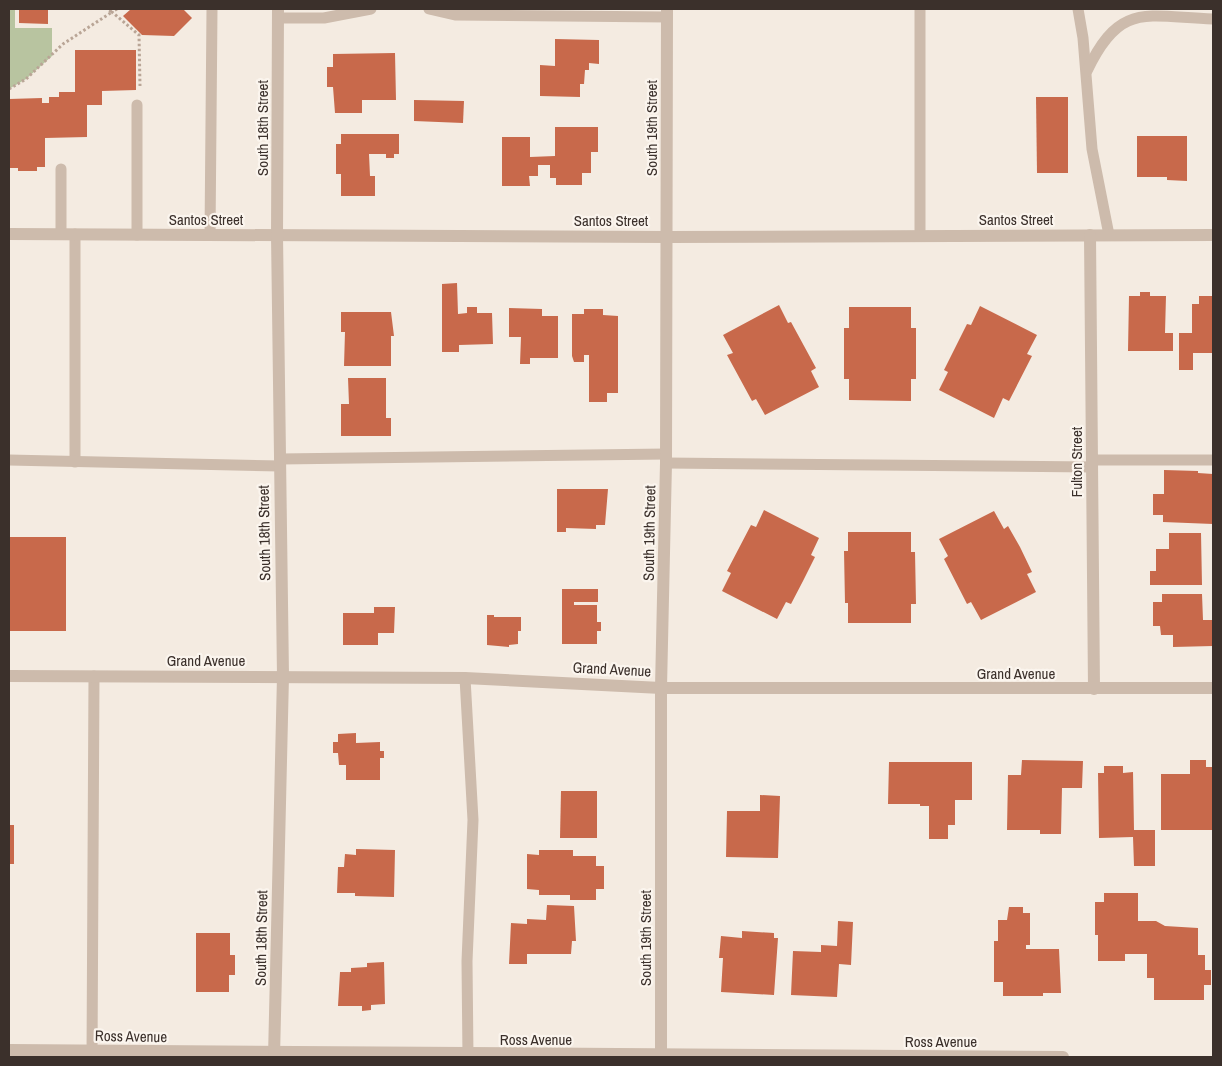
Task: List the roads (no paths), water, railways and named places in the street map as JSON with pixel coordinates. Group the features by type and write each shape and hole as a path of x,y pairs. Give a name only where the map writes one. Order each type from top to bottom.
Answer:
{"street":[{"name":"South 18th Street","path":"274,1056 282,676 277,235 278,13"},
{"name":"South 19th Street","path":"661,1056 662,688 666,458 667,13"},
{"name":"Santos Street","path":"9,234 667,237 1213,235"},
{"name":"Fulton Street","path":"1090,235 1094,689"},
{"name":"Grand Avenue","path":"9,676 465,678 662,688 1213,688"},
{"name":"Ross Avenue","path":"9,1050 92,1054 274,1056 1063,1057"}],"lane":[{"path":"210,235 212,9"},
{"path":"278,13 324,18 371,9"},
{"path":"429,9 455,15 667,13"},
{"path":"920,9 920,235"},
{"path":"1078,9 1086,73 1092,148 1109,235"},
{"path":"1086,73 1099,46 1114,28 1128,20 1142,16 1213,19"},
{"path":"137,105 137,235"},
{"path":"62,169 68,234 74,462"},
{"path":"9,460 74,462 280,462 666,458 1092,463 1213,460"},
{"path":"92,1054 94,676"},
{"path":"465,678 473,820 467,961 468,1056"}]}
